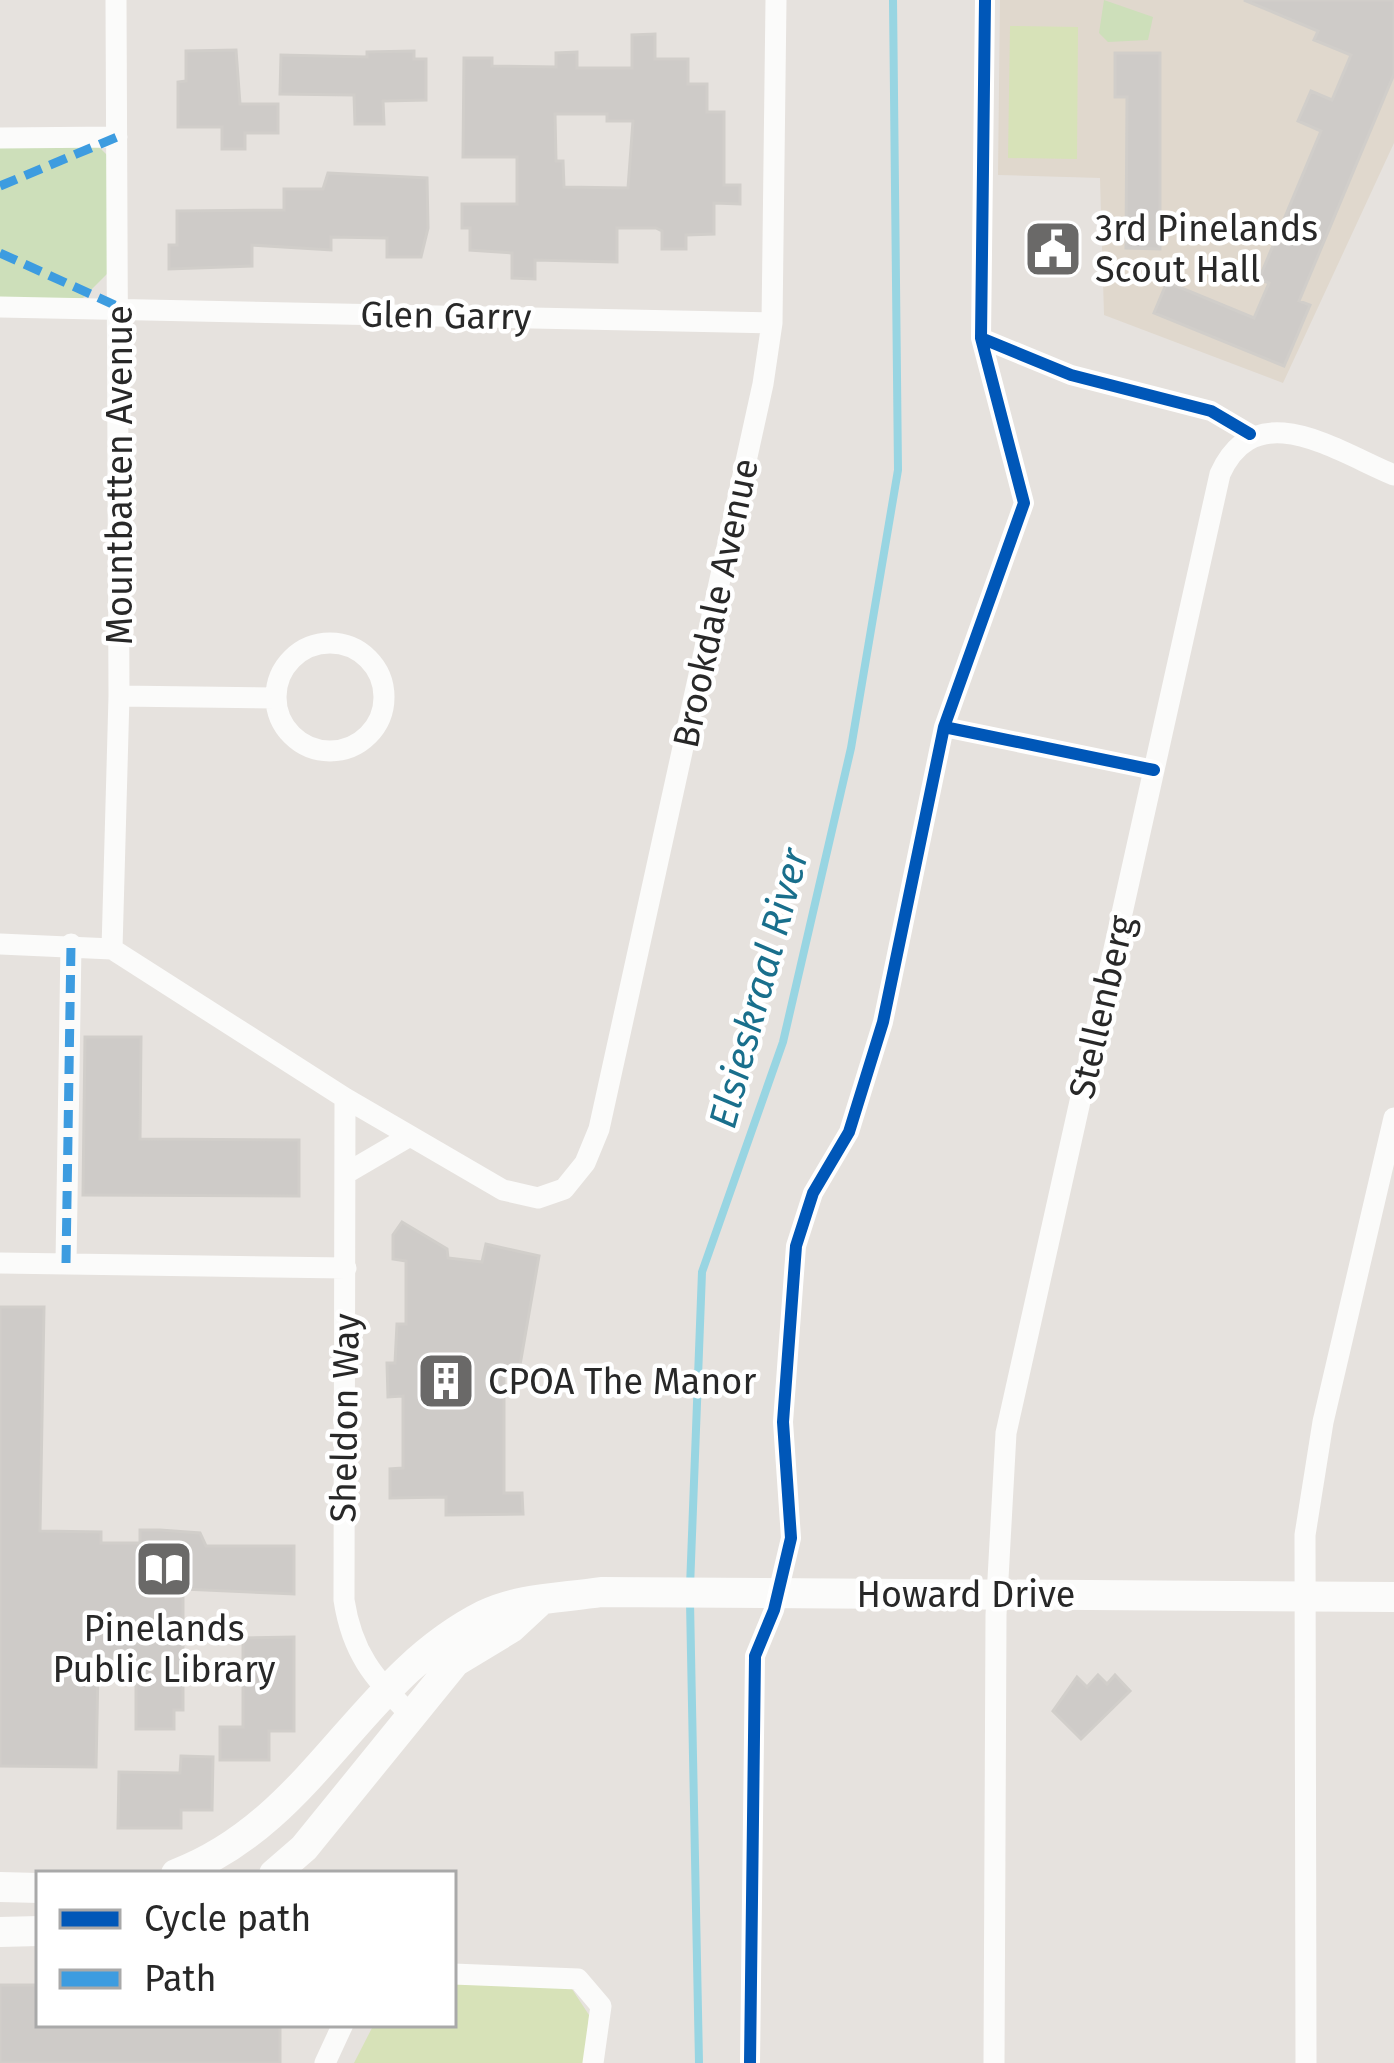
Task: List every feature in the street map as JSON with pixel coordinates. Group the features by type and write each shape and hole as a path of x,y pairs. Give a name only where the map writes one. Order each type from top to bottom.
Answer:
{"street":[{"name":"Mountbatten Avenue","path":"112,949 118,696 116,0"},
{"name":"Brookdale Avenue","path":"410,1136 502,1190 538,1198 563,1189 584,1163 598,1129 772,323 776,0"},
{"path":"0,139 117,137"},
{"name":"Glen Garry","path":"0,307 772,323"},
{"name":"Stellenberg","path":"994,2063 996,1593 1006,1433 1220,473 1229,454 1250,434 1274,430 1394,475"},
{"path":"328,643 365,655 380,675 384,696 374,728 361,741 339,750 318,750 295,739 280,718 275,698 290,660 306,648 328,643"},
{"path":"118,696 275,698"},
{"path":"0,944 112,949 410,1136 345,1174"},
{"path":"67,1263 70,944"},
{"name":"Sheldon Way","path":"345,1098 344,1600 357,1653 411,1715"},
{"path":"1306,2063 1305,1535 1323,1422 1394,1118"},
{"path":"0,1263 346,1268"},
{"name":"Howard Drive","path":"182,1871 242,1842 281,1810 387,1691 429,1652 482,1616 508,1605 601,1592 1394,1597"},
{"name":"Howard Drive","path":"277,1871 304,1848 454,1662 511,1628 539,1603"},
{"path":"0,1887 36,1888"},
{"path":"0,1932 36,1931"},
{"path":"456,1974 578,1979 601,2006 592,2063"},
{"path":"325,2063 342,2027"}],"shaded area":[{"path":"1000,0 1394,0 1394,143 1283,383 1104,315 1100,178 998,175"}],"green space":[{"path":"1104,0 1153,17 1148,40 1108,42 1099,33"},
{"path":"1010,26 1078,27 1077,159 1008,158"},
{"path":"95,143 111,159 107,274 83,298 0,298 0,145"},
{"path":"456,1983 570,1986 589,2015 585,2063 354,2063 372,2027 456,2027"}],"building":[{"path":"1244,0 1394,0 1394,74 1299,301 1310,305 1284,366 1154,313 1167,282 1254,318 1269,283 1259,279 1321,131 1298,121 1311,91 1332,100 1351,55 1314,40 1318,31"},
{"path":"655,34 655,59 688,59 688,84 707,84 707,112 724,112 724,185 740,185 740,204 714,203 714,234 686,235 686,249 662,249 662,231 656,228 617,228 617,262 535,260 535,279 512,278 512,253 470,250 470,228 462,228 462,204 517,204 517,157 463,157 464,58 492,58 492,66 556,67 556,53 577,52 577,68 632,68 632,35","holes":["555,114 607,114 607,121 633,121 628,188 564,187 563,161 556,161"]},
{"path":"236,50 240,104 278,104 278,133 245,133 245,149 222,149 222,127 178,127 178,82 186,81 186,51"},
{"path":"414,51 414,59 426,59 426,100 383,101 384,124 355,124 354,95 280,94 281,55 367,57 367,52"},
{"path":"1115,53 1160,53 1160,249 1126,248 1127,97 1115,97"},
{"path":"328,173 427,178 428,228 421,257 387,257 387,238 331,237 331,250 252,245 252,266 169,269 169,245 177,245 177,211 284,210 284,189 323,189"},
{"path":"85,1037 141,1037 140,1139 299,1140 299,1196 83,1195"},
{"name":"CPOA The Manor","path":"402,1222 447,1249 448,1258 482,1262 486,1244 539,1256 520,1365 504,1365 504,1493 522,1493 523,1514 446,1515 446,1497 390,1498 390,1469 403,1468 403,1396 388,1397 387,1363 395,1363 397,1324 406,1324 406,1261 393,1259 393,1235"},
{"path":"0,1307 44,1307 40,1531 101,1532 101,1543 140,1543 140,1530 160,1530 200,1533 206,1546 294,1546 294,1594 183,1589 183,1710 174,1710 174,1729 136,1729 136,1669 98,1670 96,1767 0,1766"},
{"path":"294,1637 294,1731 269,1731 269,1760 220,1760 220,1727 243,1727 243,1638"},
{"path":"1098,1675 1107,1684 1115,1675 1130,1691 1081,1739 1053,1711 1077,1677 1087,1687"},
{"path":"181,1756 213,1757 212,1810 181,1810 181,1828 118,1828 119,1772 180,1773"},
{"path":"0,1985 36,1985 36,2027 280,2027 280,2063 0,2063"}],"waterway":[{"name":"Elsieskraal River","path":"690,1587 702,1272 783,1042 851,748 898,470 893,0"},
{"name":"Elsieskraal River","path":"690,1602 699,2063"}],"marked path":[{"path":"0,186 117,137"},
{"path":"0,253 119,307"},
{"path":"66,1263 71,944"}],"cycle path":[{"path":"750,2063 755,1656 774,1610 791,1538 783,1422 796,1246 813,1193 849,1132 883,1022 944,727 1024,503 981,338 985,0"},
{"path":"981,338 1071,375 1211,411 1250,434"},
{"path":"944,727 1154,770"}],"place":[{"name":"3rd Pinelands Scout Hall","path":"1053,249"},
{"name":"CPOA The Manor","path":"446,1381"},
{"name":"Pinelands Public Library","path":"164,1569"}]}
